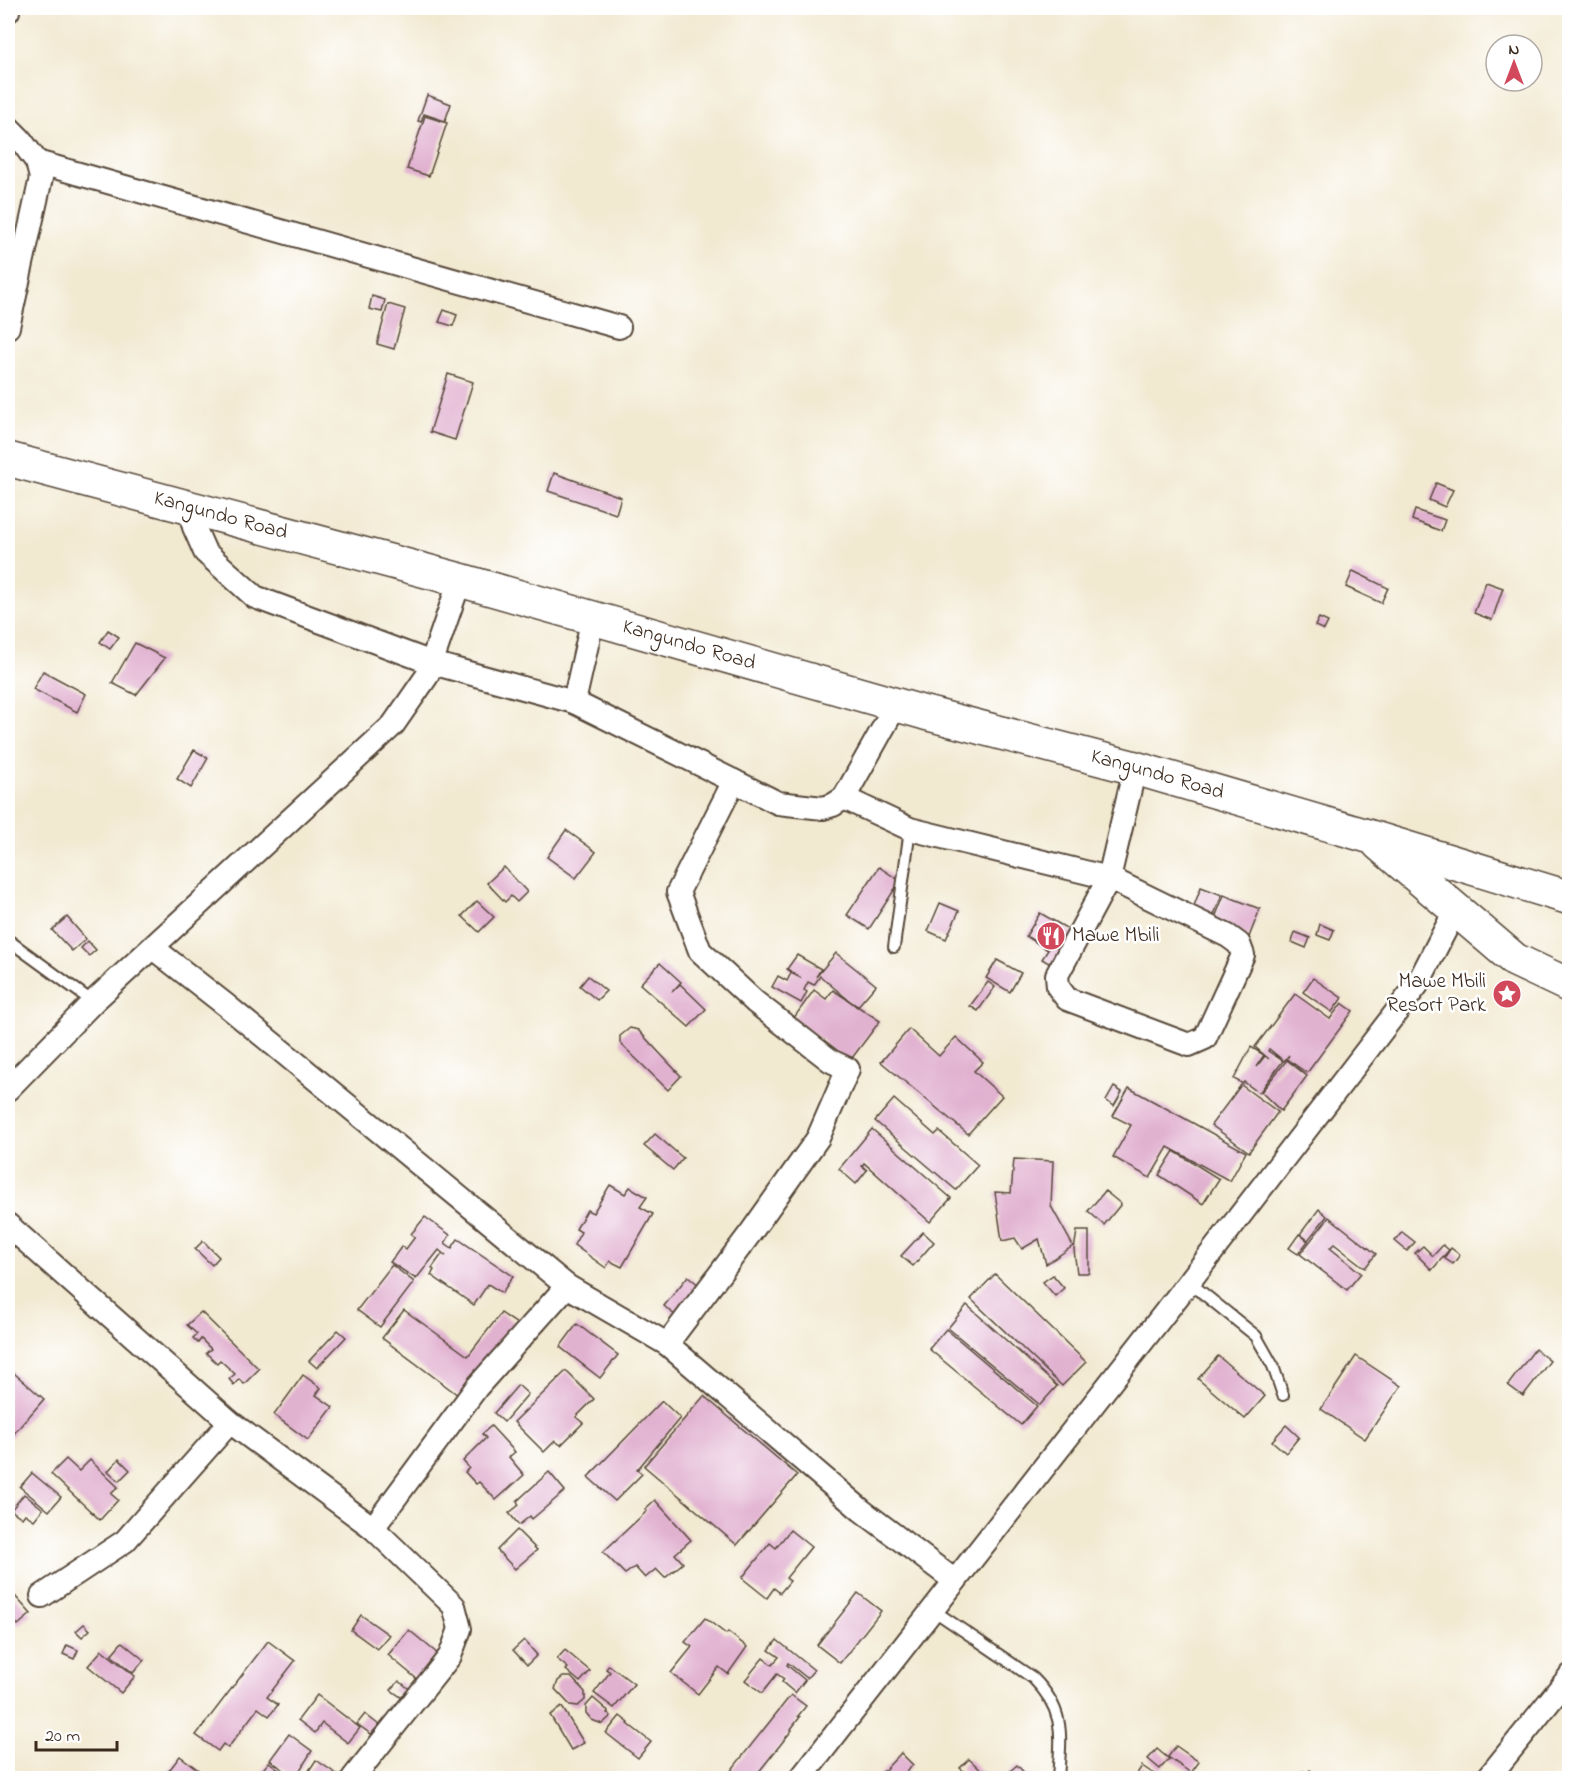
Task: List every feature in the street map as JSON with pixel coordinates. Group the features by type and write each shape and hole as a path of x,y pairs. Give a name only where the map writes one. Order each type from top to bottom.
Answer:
{"highway":[{"name":"Kangundo Road","path":"8,459 460,580 896,705 1135,768 1569,898"},
{"name":"Kangundo Road","path":"1371,837 1515,960 1569,986"}],"street":[{"path":"8,128 20,139 37,162 41,178 8,327"},
{"path":"37,162 619,327"},
{"path":"189,507 194,527 205,552 255,597 432,663 574,702 778,803 823,808 844,798 896,705"},
{"path":"8,1089 93,1002 393,725 427,676 460,580"},
{"path":"574,702 593,618"},
{"path":"844,798 910,829 1109,878 1228,936 1239,944 1244,955 1205,1038 1189,1045 1066,999 1058,987 1058,975 1109,878 1135,768"},
{"path":"667,1344 818,1138 848,1070 831,1061 755,1002 700,951 678,892 734,781"},
{"path":"801,1779 1190,1282 1417,985 1455,911"},
{"path":"153,948 227,1006 567,1286 667,1344 861,1510 955,1581"},
{"path":"8,1225 230,1422 373,1527 453,1605 460,1629 450,1656 353,1779"},
{"path":"373,1527 477,1387 567,1286"},
{"path":"42,1596 125,1541 230,1422"},
{"path":"1488,1779 1569,1676"}],"lane":[{"path":"894,947 910,829"},
{"path":"8,940 93,1002"},
{"path":"1190,1282 1256,1336 1274,1366 1282,1395"},
{"path":"933,1610 1033,1678 1046,1691 1055,1707 1061,1732 1058,1779"}],"building":[{"path":"427,95 451,104 445,121 424,114 421,122 418,121"},
{"path":"425,116 447,123 429,176 407,169"},
{"path":"372,296 385,300 382,312 369,309"},
{"path":"388,304 405,309 394,349 377,344"},
{"path":"444,310 457,315 453,326 439,322"},
{"path":"448,374 473,382 455,440 430,432"},
{"path":"554,473 621,497 616,514 548,491"},
{"path":"1436,483 1453,490 1445,507 1429,500"},
{"path":"1415,510 1445,520 1441,531 1412,520"},
{"path":"1353,571 1388,588 1381,603 1346,587"},
{"path":"1486,582 1503,588 1492,620 1474,613"},
{"path":"1319,618 1328,622 1324,630 1315,626"},
{"path":"108,630 119,637 110,649 100,642"},
{"path":"135,643 165,658 136,695 112,683"},
{"path":"43,671 86,694 77,712 33,689"},
{"path":"194,750 208,758 191,788 177,779"},
{"path":"566,830 596,852 576,878 547,857"},
{"path":"504,867 527,892 517,902 511,896 505,902 487,883"},
{"path":"879,867 900,881 869,929 847,915"},
{"path":"1201,887 1222,895 1211,922 1191,914"},
{"path":"1224,895 1260,909 1249,937 1213,923"},
{"path":"477,901 494,917 479,932 462,916"},
{"path":"940,903 959,911 946,939 928,931"},
{"path":"1040,913 1075,933 1055,967 1042,959 1048,950 1026,936"},
{"path":"67,917 86,939 72,951 52,930"},
{"path":"1320,924 1334,930 1330,940 1317,935"},
{"path":"1295,932 1310,938 1306,948 1292,942"},
{"path":"88,941 96,950 89,956 81,948"},
{"path":"836,953 876,985 857,1007 820,976 814,985 808,982 804,990 807,992 801,1003 772,987 778,976 787,981 791,973 801,978 787,969 797,955 821,969 816,977"},
{"path":"997,960 1021,973 1010,992 986,978"},
{"path":"660,963 681,982 672,992 680,984 706,1009 689,1027 640,984"},
{"path":"588,976 606,991 597,1000 580,986"},
{"path":"1313,978 1342,998 1332,1012 1303,992"},
{"path":"988,982 995,987 978,1011 970,1006"},
{"path":"814,990 826,999 833,990 880,1021 849,1062 793,1019"},
{"path":"1295,994 1330,1019 1342,1003 1353,1011 1307,1073 1287,1059 1289,1055 1284,1061 1269,1049 1268,1051 1283,1061 1259,1093 1244,1082 1243,1084 1234,1079 1251,1047 1264,1055 1256,1067 1265,1056 1269,1059 1255,1047"},
{"path":"630,1028 638,1030 681,1076 668,1090 620,1043 620,1036"},
{"path":"909,1029 939,1056 956,1037 983,1062 974,1071 1002,1096 968,1134 881,1062"},
{"path":"1287,1060 1307,1076 1281,1111 1261,1092"},
{"path":"1241,1085 1278,1112 1249,1152 1211,1125"},
{"path":"1114,1087 1122,1092 1114,1106 1106,1101"},
{"path":"1129,1088 1246,1152 1230,1181 1168,1147 1150,1178 1113,1157 1131,1125 1113,1116"},
{"path":"894,1099 935,1135 939,1131 978,1165 956,1190 875,1121"},
{"path":"872,1129 951,1198 930,1222 864,1163 862,1166 867,1170 856,1184 839,1169"},
{"path":"655,1134 683,1158 673,1170 644,1146"},
{"path":"1174,1151 1219,1179 1203,1204 1159,1175"},
{"path":"1014,1159 1053,1161 1051,1206 1073,1246 1046,1264 1039,1239 1022,1249 1015,1238 1002,1241 995,1192 1011,1193"},
{"path":"610,1185 625,1194 630,1187 647,1197 640,1207 653,1214 622,1267 610,1261 606,1268 574,1245 581,1232 576,1229 587,1210 593,1213"},
{"path":"1105,1191 1121,1204 1104,1225 1088,1211"},
{"path":"1319,1209 1327,1216 1308,1240 1300,1234"},
{"path":"425,1217 450,1235 445,1243 452,1248 458,1239 513,1276 502,1293 488,1284 474,1305 431,1275 434,1270 432,1268 442,1254 446,1256 439,1250 416,1279 390,1262 402,1246 406,1249 415,1237 411,1234"},
{"path":"1329,1217 1376,1254 1365,1268 1334,1244 1330,1248 1361,1273 1347,1290 1300,1254"},
{"path":"1077,1231 1089,1231 1089,1273 1077,1273 1074,1250"},
{"path":"923,1232 934,1242 913,1266 901,1256"},
{"path":"1402,1232 1415,1242 1407,1251 1395,1241"},
{"path":"1299,1234 1308,1241 1298,1254 1289,1248"},
{"path":"203,1241 219,1257 212,1265 195,1249"},
{"path":"1443,1245 1449,1250 1432,1270 1415,1253 1423,1246 1433,1256"},
{"path":"1451,1248 1460,1255 1453,1264 1444,1258"},
{"path":"392,1265 414,1282 380,1327 357,1310"},
{"path":"995,1274 1086,1362 1062,1386 971,1299"},
{"path":"1053,1275 1064,1288 1055,1296 1043,1282"},
{"path":"688,1276 701,1287 677,1317 664,1306"},
{"path":"967,1305 1057,1386 1040,1405 948,1328"},
{"path":"404,1310 468,1356 501,1313 517,1324 462,1398 382,1338"},
{"path":"201,1312 259,1369 244,1384 239,1379 234,1385 229,1379 235,1374 220,1360 217,1363 206,1353 211,1349 201,1339 198,1343 193,1338 197,1334 187,1325"},
{"path":"577,1324 618,1355 600,1378 560,1347"},
{"path":"946,1329 1037,1406 1021,1425 929,1349"},
{"path":"338,1330 346,1337 317,1368 309,1361"},
{"path":"1535,1349 1550,1361 1523,1396 1508,1385"},
{"path":"1218,1356 1265,1396 1245,1419 1198,1379"},
{"path":"1356,1356 1401,1386 1365,1439 1321,1409"},
{"path":"8,1368 44,1399 11,1437 8,1434"},
{"path":"566,1371 594,1399 576,1417 583,1423 561,1445 555,1441 544,1452 514,1422"},
{"path":"303,1375 321,1388 316,1395 333,1407 308,1440 274,1415"},
{"path":"518,1385 528,1394 504,1422 494,1413"},
{"path":"704,1396 797,1475 737,1545 644,1466"},
{"path":"662,1401 680,1418 637,1470 642,1474 615,1501 588,1477"},
{"path":"1286,1425 1299,1437 1286,1453 1272,1441"},
{"path":"491,1426 515,1452 509,1457 524,1475 496,1500 479,1482 476,1484 465,1472 469,1468 463,1461 486,1438 482,1434"},
{"path":"66,1459 79,1471 90,1460 118,1487 111,1494 118,1500 100,1520 51,1474"},
{"path":"119,1459 130,1470 119,1481 108,1471"},
{"path":"549,1472 565,1491 532,1519 530,1516 519,1525 509,1513 519,1505 517,1501"},
{"path":"32,1473 61,1497 49,1511 20,1487"},
{"path":"24,1494 43,1509 34,1520 25,1514 22,1518 11,1510"},
{"path":"655,1500 691,1540 675,1554 683,1563 665,1578 656,1569 645,1578 635,1567 625,1574 603,1552 647,1511 645,1509"},
{"path":"517,1530 537,1550 515,1569 497,1550"},
{"path":"790,1530 811,1547 786,1578 790,1581 780,1593 774,1588 767,1598 742,1578 770,1543 776,1548"},
{"path":"858,1593 881,1611 840,1663 817,1645"},
{"path":"15,1596 31,1614 18,1625 8,1614 8,1602"},
{"path":"361,1615 389,1635 377,1649 351,1630"},
{"path":"705,1618 747,1647 728,1674 719,1667 698,1694 671,1673 692,1647 685,1642"},
{"path":"84,1624 90,1630 82,1637 76,1631"},
{"path":"409,1630 438,1654 417,1679 388,1655"},
{"path":"524,1640 537,1655 527,1665 513,1650"},
{"path":"777,1640 814,1670 807,1678 788,1663 787,1665 805,1680 795,1693 782,1682 784,1679 777,1674 762,1693 745,1680 763,1658 772,1665 779,1657 769,1650"},
{"path":"268,1641 295,1661 267,1697 278,1705 269,1716 258,1708 228,1748 223,1744 218,1751 196,1735"},
{"path":"122,1642 144,1660 133,1673 111,1655"},
{"path":"67,1645 78,1650 74,1659 63,1654"},
{"path":"102,1650 135,1676 121,1693 88,1666"},
{"path":"565,1650 590,1671 580,1682 557,1659"},
{"path":"609,1665 634,1684 614,1708 594,1693 610,1672 606,1669"},
{"path":"563,1677 571,1677 585,1692 585,1700 578,1706 570,1705 555,1689 558,1681"},
{"path":"399,1681 412,1691 405,1700 391,1690"},
{"path":"317,1695 360,1728 348,1743 322,1723 315,1733 298,1720"},
{"path":"791,1695 806,1706 798,1716 800,1717 792,1730 754,1778 736,1778 729,1773"},
{"path":"593,1698 611,1716 602,1724 592,1720 586,1713 586,1706"},
{"path":"562,1707 584,1743 571,1750 550,1715"},
{"path":"365,1714 379,1725 371,1734 357,1724"},
{"path":"620,1716 651,1742 638,1758 606,1733"},
{"path":"289,1734 312,1751 295,1778 270,1760"},
{"path":"1176,1746 1199,1762 1191,1773 1168,1757"},
{"path":"1157,1749 1169,1759 1160,1769 1148,1759"},
{"path":"901,1753 913,1765 900,1778 881,1778 879,1776"},
{"path":"180,1756 209,1778 174,1778 167,1773"},
{"path":"969,1759 987,1776 985,1778 972,1778 960,1768"},
{"path":"316,1760 338,1775 336,1778 304,1778"},
{"path":"269,1762 290,1778 256,1778"},
{"path":"1017,1765 1029,1778 1015,1778 1009,1772"},
{"path":"1142,1766 1154,1774 1151,1778 1134,1778"},
{"path":"1310,1770 1319,1776 1317,1778 1298,1778 1303,1771 1307,1773"}],"place":[{"name":"Mawe Mbili","path":"1051,936"},
{"name":"Mawe Mbili Resort Park","path":"1507,994"}]}
